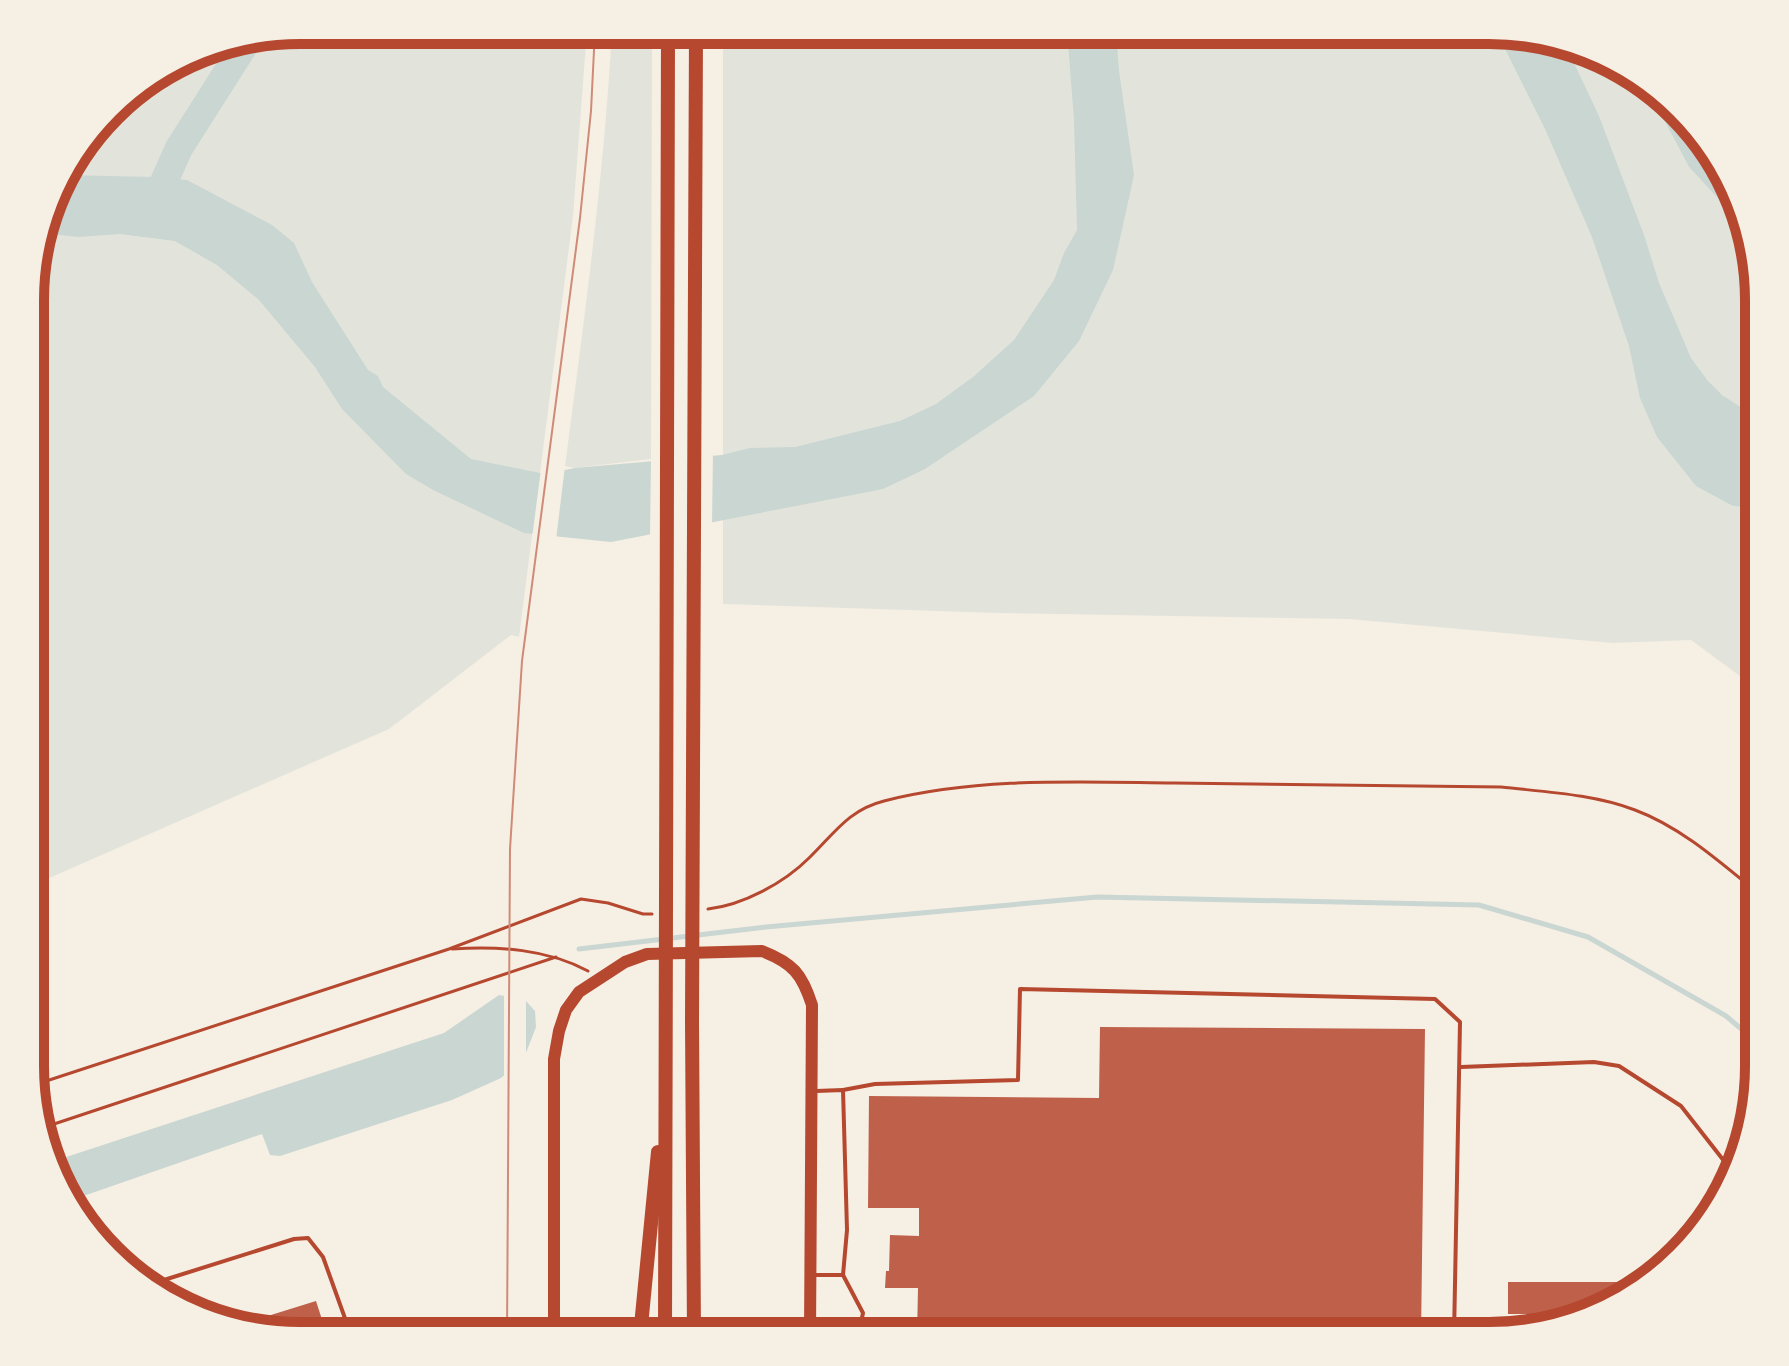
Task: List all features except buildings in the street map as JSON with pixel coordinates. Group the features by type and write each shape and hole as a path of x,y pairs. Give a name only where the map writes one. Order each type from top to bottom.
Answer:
{"highway":[{"path":"665,1321 668,44"},
{"path":"694,1321 696,44"},
{"path":"641,1321 665,1100"}],"main road":[{"path":"554,1321 554,1059 566,1010 579,992 599,977 647,954 762,951 796,970 812,1005 810,1321"}],"lane":[{"path":"810,1091 843,1090 875,1084 1018,1080 1020,989 1435,999 1460,1022 1454,1322"},
{"path":"1461,1067 1594,1062 1619,1066 1681,1106 1726,1164"},
{"path":"843,1090 847,1230 843,1275 863,1313 861,1321"},
{"path":"161,1281 294,1239 308,1238 323,1257 346,1321"},
{"path":"810,1276 843,1275"}],"path":[{"path":"697,909 724,907 784,879 807,861 853,813 884,801 965,788 1055,782 1501,787 1570,794 1635,810 1696,844 1744,882"},
{"path":"45,1081 449,949 581,899 608,903 643,914 657,913"},
{"path":"449,949 495,946 564,958 599,977"},
{"path":"51,1125 556,957"}],"shaded area":[{"path":"300,44 586,44 573,216 519,637 511,635 389,729 45,880 44,300 46,266 53,233 63,202 78,172 107,131 131,107 172,78 217,58 266,46"},
{"path":"611,44 652,44 651,459 575,468 565,466 599,194"},
{"path":"723,44 1506,45 1539,49 1602,70 1657,106 1689,167 1724,205 1733,225 1743,266 1745,300 1745,679 1691,640 1613,643 1349,619 723,604"},
{"path":"1068,45 1117,45 1134,175 1113,270 1079,341 1034,396 925,469 883,489 611,542 524,533 406,474 342,409 315,367 259,300 217,265 175,241 120,234 78,237 53,234 63,202 76,175 187,180 272,225 294,243 312,282 368,370 378,376 383,387 471,459 545,474 575,468 722,455 750,448 795,447 900,421 936,404 973,377 1014,340 1054,280 1077,230"},
{"path":"1503,45 1539,49 1572,58 1599,116 1659,283 1691,358 1722,395 1745,410 1745,507 1733,506 1696,486 1657,437 1640,398 1629,346 1592,237 1545,129"},
{"path":"1657,106 1692,144 1711,172 1733,225 1724,205 1689,167"},
{"path":"499,995 525,1000 535,1011 536,1027 524,1058 501,1078 452,1100 280,1156 270,1155 262,1134 81,1197 62,1158 444,1033"}],"pier":[{"path":"713,452 712,526 650,538 651,457"},
{"path":"565,466 556,540 532,538 541,469"},
{"path":"504,991 526,996 526,1061 504,1081"}],"waterway":[{"path":"151,211 179,148 240,51"},
{"path":"579,949 766,927 1097,897 1479,905 1588,937 1726,1016 1744,1031"}],"tram line":[{"path":"507,1321 510,849 522,661 580,218 594,44"}]}
